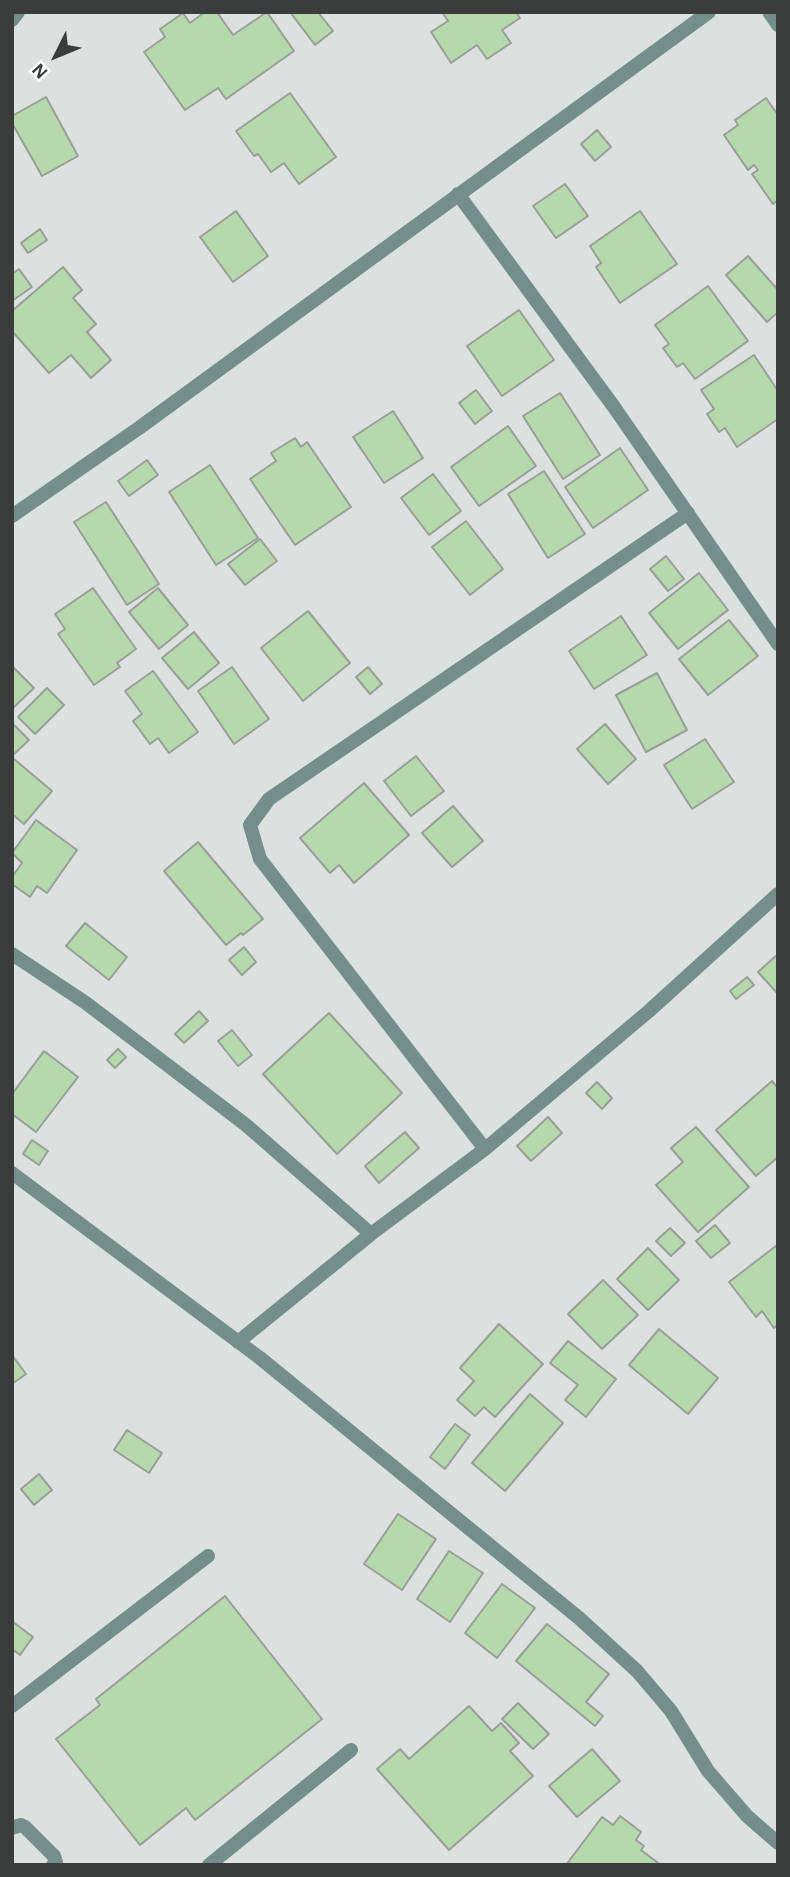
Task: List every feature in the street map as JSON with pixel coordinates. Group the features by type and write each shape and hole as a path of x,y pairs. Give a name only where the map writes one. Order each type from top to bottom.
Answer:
{"street":[{"path":"12,20 18,12"},
{"path":"12,516 161,412 709,12"},
{"path":"769,12 778,25"},
{"path":"458,194 614,407 778,643"},
{"path":"485,1149 260,859 250,825 269,799 688,513"},
{"path":"238,1342 371,1234 485,1149 649,1011 778,894"},
{"path":"12,954 86,1003 246,1125 371,1234"},
{"path":"12,1173 238,1342 579,1618 627,1662 671,1711 708,1771 747,1816 778,1843"},
{"path":"12,1706 208,1556"},
{"path":"209,1865 351,1750"},
{"path":"12,1828 21,1825 25,1827 54,1856 53,1865"}],"building":[{"path":"205,12 217,12 233,35 267,12 294,51 226,99 218,88 185,110 144,52 165,37 160,29 183,13 190,23"},
{"path":"290,12 318,12 333,31 315,45"},
{"path":"442,12 516,12 520,18 502,30 511,43 487,59 477,45 451,63 431,32 448,21"},
{"path":"290,93 336,157 299,184 284,163 271,172 258,154 254,156 236,131"},
{"path":"46,97 78,156 42,176 12,123 12,116"},
{"path":"766,98 778,115 778,200 773,204 752,174 758,170 754,165 748,170 724,135 738,125 735,120"},
{"path":"597,130 611,147 595,161 581,144"},
{"path":"565,184 588,216 556,238 533,206"},
{"path":"236,211 268,256 233,282 200,237"},
{"path":"640,211 677,264 620,303 596,267 601,263 590,246"},
{"path":"40,229 47,240 28,253 21,243"},
{"path":"748,256 778,290 778,312 767,322 726,275"},
{"path":"63,267 82,290 73,298 96,324 87,332 111,360 91,378 71,355 49,373 12,331 12,311"},
{"path":"19,269 32,287 12,301 12,274"},
{"path":"708,286 748,341 695,379 683,363 677,367 663,348 669,344 655,325"},
{"path":"519,310 554,360 502,396 467,346"},
{"path":"754,355 778,391 778,419 737,447 725,428 719,432 707,414 714,409 701,390"},
{"path":"476,390 492,411 475,424 459,403"},
{"path":"560,393 600,455 563,479 523,416"},
{"path":"393,411 423,458 384,483 353,437"},
{"path":"508,426 536,466 479,506 451,467"},
{"path":"295,438 301,447 307,442 351,507 295,545 250,479 276,461 271,453"},
{"path":"620,448 648,490 593,528 565,487"},
{"path":"147,460 158,475 129,496 118,481"},
{"path":"210,465 258,538 216,565 169,492"},
{"path":"544,471 585,534 548,558 508,494"},
{"path":"433,474 461,511 429,535 401,498"},
{"path":"106,502 159,584 127,605 74,522"},
{"path":"466,521 503,569 470,595 432,547"},
{"path":"260,539 277,561 245,585 228,564"},
{"path":"666,556 684,579 668,591 650,569"},
{"path":"699,573 728,610 678,649 649,613"},
{"path":"93,588 136,649 117,663 120,667 94,685 58,634 65,629 55,614"},
{"path":"158,588 188,625 159,649 129,612"},
{"path":"308,611 350,663 303,701 261,648"},
{"path":"621,616 647,655 594,689 569,651"},
{"path":"729,620 758,656 708,695 679,659"},
{"path":"194,632 219,663 188,689 162,658"},
{"path":"12,666 34,688 12,709"},
{"path":"232,667 269,719 234,744 198,691"},
{"path":"368,667 382,684 370,694 356,677"},
{"path":"153,671 198,732 169,753 158,738 150,744 133,721 142,714 125,691"},
{"path":"657,673 687,730 646,752 616,695"},
{"path":"47,688 64,705 35,734 18,717"},
{"path":"12,723 29,740 12,756"},
{"path":"605,724 636,759 608,784 577,749"},
{"path":"705,739 734,782 692,809 664,765"},
{"path":"416,756 444,791 411,816 384,781"},
{"path":"14,759 52,791 24,824 12,814"},
{"path":"364,783 409,835 354,883 339,865 330,873 300,838"},
{"path":"453,806 483,841 452,867 422,833"},
{"path":"36,820 77,850 47,893 37,886 30,897 12,884 12,877 22,863 12,853"},
{"path":"198,842 263,919 226,945 164,871"},
{"path":"85,923 127,957 109,980 66,946"},
{"path":"244,947 256,962 242,975 229,960"},
{"path":"778,954 778,994 758,972"},
{"path":"747,977 754,985 736,999 730,991"},
{"path":"199,1011 208,1021 184,1043 175,1034"},
{"path":"329,1013 402,1093 337,1154 263,1074"},
{"path":"232,1030 252,1055 238,1066 218,1041"},
{"path":"118,1049 126,1057 115,1068 107,1060"},
{"path":"44,1051 78,1077 36,1132 12,1114 12,1094"},
{"path":"772,1081 778,1088 778,1157 756,1176 716,1130"},
{"path":"597,1082 612,1098 602,1109 586,1093"},
{"path":"548,1117 562,1133 531,1161 517,1146"},
{"path":"696,1127 749,1187 698,1232 656,1185 683,1162 671,1148"},
{"path":"405,1132 419,1148 379,1183 365,1166"},
{"path":"32,1140 48,1151 39,1165 23,1154"},
{"path":"715,1225 730,1243 711,1258 696,1241"},
{"path":"670,1228 685,1243 671,1256 656,1241"},
{"path":"776,1246 778,1325 774,1328 762,1311 756,1317 729,1282"},
{"path":"648,1248 679,1280 648,1310 617,1279"},
{"path":"603,1280 638,1315 602,1349 568,1314"},
{"path":"499,1324 543,1364 495,1417 484,1407 475,1416 457,1400 474,1381 460,1368"},
{"path":"659,1329 718,1378 688,1414 629,1365"},
{"path":"568,1341 616,1379 586,1417 565,1400 578,1385 550,1363"},
{"path":"12,1355 26,1374 12,1384"},
{"path":"530,1394 563,1423 505,1491 472,1463"},
{"path":"455,1424 470,1435 445,1469 430,1457"},
{"path":"127,1430 162,1453 149,1473 114,1450"},
{"path":"39,1474 52,1490 34,1505 21,1489"},
{"path":"398,1514 436,1539 402,1590 364,1564"},
{"path":"449,1551 483,1573 450,1622 417,1599"},
{"path":"502,1584 535,1608 497,1658 465,1633"},
{"path":"225,1596 322,1719 195,1820 186,1808 140,1845 56,1739 100,1705 96,1699"},
{"path":"13,1622 33,1637 20,1655 12,1649"},
{"path":"547,1624 609,1674 586,1702 603,1716 595,1726 516,1661"},
{"path":"518,1703 549,1734 533,1749 502,1719"},
{"path":"469,1706 492,1731 501,1723 519,1743 510,1751 533,1776 449,1850 377,1769 400,1749 409,1759"},
{"path":"592,1749 620,1781 577,1817 549,1786"},
{"path":"620,1816 641,1832 636,1840 644,1846 641,1850 661,1865 566,1865 602,1817 613,1825"}]}
